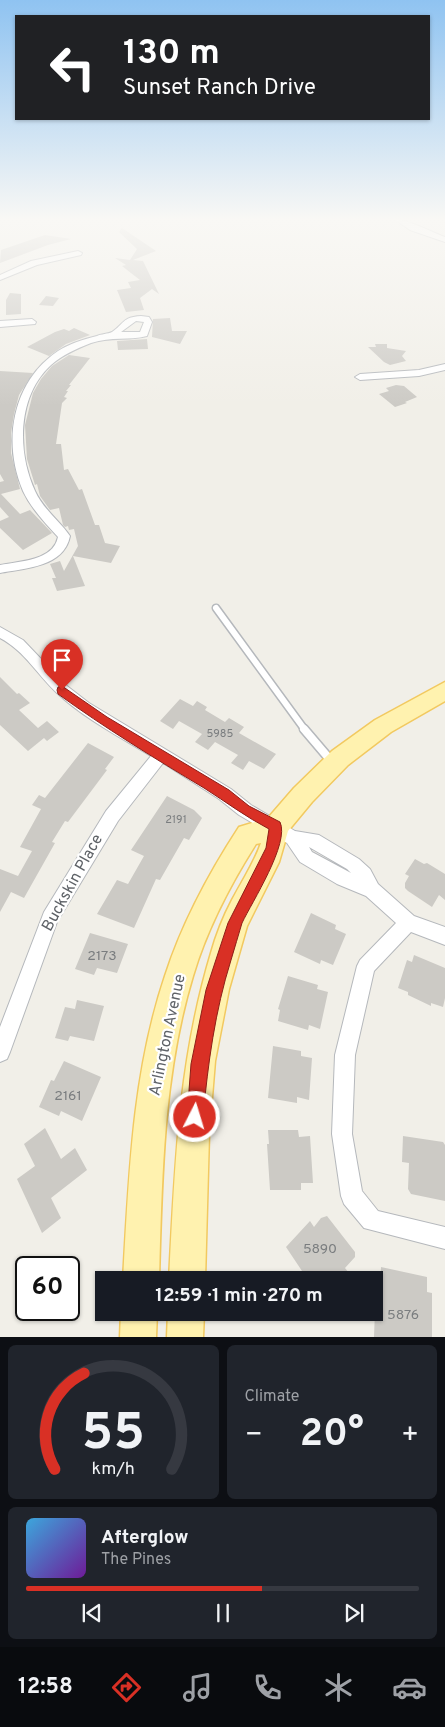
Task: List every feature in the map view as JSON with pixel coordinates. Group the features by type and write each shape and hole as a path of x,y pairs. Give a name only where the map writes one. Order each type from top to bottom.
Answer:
{"main road":[{"path":"187,1271 192,1152 201,1055 214,990 235,923 273,848 284,832 303,795 334,764 383,726 445,691"},
{"name":"Arlington Avenue","path":"141,1271 144,1207 153,1100 160,1056 179,976 193,937 210,899 248,835 284,832"},
{"path":"138,1337 139,1321"},
{"path":"185,1337 186,1321"}],"street":[{"path":"0,324 32,322"},
{"path":"0,569 51,558 64,545 64,536 30,492 18,460 17,435 19,419 30,385 42,368 63,352 114,334"},
{"path":"360,377 419,373 445,367"},
{"path":"0,632 15,641 62,690 84,707 160,756 225,794 245,810 284,832 306,857 343,878 372,890 408,923 445,936"},
{"name":"Buckskin Place","path":"0,1052 50,918 112,816 160,756"},
{"path":"408,923 366,966 345,1055 342,1134 352,1196 372,1220 445,1238"}],"lane":[{"path":"216,608 301,724 334,764"}],"building":[{"path":"153,281 159,294 152,289 140,298 144,310 126,312 117,290 131,288 128,282"},
{"path":"10,293 21,294 21,314 6,315 6,300"},
{"path":"46,296 59,298 53,306 39,305"},
{"path":"170,318 172,331 187,331 180,344 152,337 153,319"},
{"path":"74,328 90,335 66,344 49,356 27,347 55,332 64,329 69,331"},
{"path":"147,339 148,349 118,350 117,341"},
{"path":"375,344 387,344 387,348 406,351 402,356 406,361 390,365 384,362 368,347 376,347"},
{"path":"69,355 90,358 66,391 68,391 64,397 67,398 62,403 56,444 61,444 64,470 68,469 79,490 82,489 95,525 99,525 105,543 120,546 111,563 73,556 85,586 57,591 52,578 56,578 50,564 60,561 64,571 78,546 74,529 69,530 68,526 65,527 63,525 59,508 50,510 40,496 37,484 35,485 27,459 25,425 33,393 41,379 52,366"},
{"path":"0,371 33,373 19,395 11,433 11,453 20,489 1,494 20,514 30,510 52,533 23,550 0,528 0,521 9,517 0,507 0,482 4,481 0,474"},
{"path":"396,385 404,386 417,397 395,407 379,394 389,391 386,388"},
{"path":"0,677 17,694 19,693 30,703 19,710 38,728 47,721 59,732 47,741 44,738 28,751 0,725"},
{"path":"180,699 193,706 197,701 207,707 205,710 225,722 229,718 244,727 239,733 276,754 264,769 249,761 243,770 231,763 238,755 215,742 208,750 195,742 202,734 179,721 173,729 160,721"},
{"path":"88,743 114,757 105,769 107,770 68,822 65,821 52,842 55,843 24,898 11,892 0,912 0,869 18,876 32,851 20,847 41,809 32,805 39,795 45,798"},
{"path":"167,796 194,810 202,818 189,840 184,838 160,880 156,879 134,928 97,914 117,880 128,884 144,856 131,850"},
{"path":"415,859 424,864 427,863 445,874 445,900 439,895 432,907 405,888 405,883 409,876 405,874"},
{"path":"311,913 336,925 335,929 346,934 333,965 321,960 320,964 294,952"},
{"path":"90,933 128,944 117,973 97,968 94,975 75,969"},
{"path":"414,955 445,968 445,998 443,1007 431,1003 431,1006 398,988 407,960 412,962"},
{"path":"288,976 318,985 317,989 328,992 320,1029 309,1025 308,1030 278,1021 280,1010 278,1009"},
{"path":"77,1000 104,1006 94,1041 70,1036 68,1041 55,1038 65,1007 75,1009"},
{"path":"273,1046 301,1051 301,1056 312,1058 309,1100 297,1097 297,1103 268,1098"},
{"path":"64,1061 101,1077 82,1121 61,1111 59,1116 39,1107 51,1080 54,1081"},
{"path":"45,1128 61,1159 75,1148 87,1170 51,1198 61,1218 42,1233 17,1179 35,1166 24,1144"},
{"path":"268,1130 298,1130 299,1137 310,1136 313,1183 301,1183 301,1190 270,1190"},
{"path":"403,1136 443,1142 445,1145 445,1201 411,1194 408,1189 409,1163 402,1162"},
{"path":"327,1216 355,1252 355,1257 345,1268 347,1271 302,1271 286,1247 310,1221 314,1227 321,1218"},
{"path":"381,1267 427,1277 427,1292 432,1293 432,1337 374,1337 375,1321 383,1321 383,1271 381,1271"}],"route":[{"path":"62,690 103,720 225,794 245,810 276,826 276,840 273,848 235,923 214,990 200,1064 195,1117"}]}
